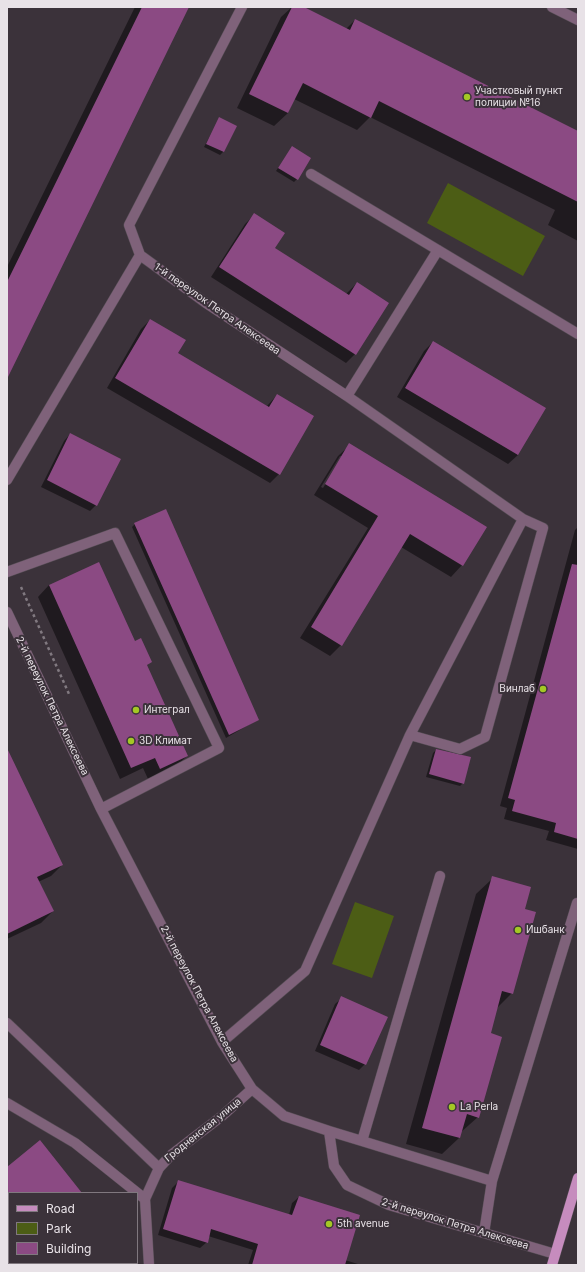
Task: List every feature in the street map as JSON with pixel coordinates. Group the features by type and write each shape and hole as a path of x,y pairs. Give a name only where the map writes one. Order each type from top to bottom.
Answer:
{"main road":[{"path":"552,1265 578,1178"}],"street":[{"path":"7,480 140,255 129,225 242,7"},
{"path":"552,7 578,20"},
{"path":"311,174 578,334"},
{"path":"347,396 438,250"},
{"name":"1-й переулок Петра Алексеева","path":"140,255 206,303 347,396 523,518 543,528 484,737 460,750 410,735"},
{"path":"222,1042 305,971 410,735 523,518"},
{"path":"7,572 115,533 219,748 101,809"},
{"name":"2-й переулок Петра Алексеева","path":"7,612 101,809 222,1042 252,1089 284,1116 329,1131 334,1166 347,1185 389,1205 555,1254"},
{"path":"362,1141 440,876"},
{"path":"484,1233 492,1180 577,903"},
{"path":"7,1023 158,1168"},
{"name":"Гродненская улица","path":"149,1265 145,1199 158,1168 171,1154 222,1116 252,1089"},
{"path":"7,1103 75,1143 136,1192"},
{"path":"329,1131 492,1180"},
{"path":"138,1193 145,1199"}],"green space":[{"path":"448,183 545,236 523,276 427,223"},
{"path":"355,902 394,916 372,978 332,964"}],"building":[{"path":"142,7 189,7 7,379 7,282"},
{"path":"292,7 304,7 350,30 355,19 578,131 578,202 379,101 371,118 303,83 288,113 249,94"},
{"path":"219,117 237,126 224,152 206,144"},
{"path":"292,146 311,158 298,180 278,168"},
{"path":"254,213 285,233 275,248 349,295 357,282 389,303 356,355 219,267"},
{"path":"150,319 186,340 178,353 269,407 277,394 314,416 280,475 115,378"},
{"path":"433,341 546,408 518,455 405,388"},
{"path":"70,433 121,459 97,506 47,480"},
{"path":"349,443 487,527 463,566 410,534 342,646 311,627 378,516 325,484"},
{"path":"166,509 259,720 229,735 134,523"},
{"name":"Интеграл","path":"99,562 135,641 141,638 152,662 147,665 188,756 160,769 155,758 131,768 49,585"},
{"path":"572,564 578,565 578,839 554,832 556,823 512,811 515,800 508,798"},
{"path":"7,748 63,865 37,877 54,911 7,934"},
{"path":"436,749 471,757 464,784 429,774"},
{"path":"492,876 531,887 525,909 536,912 513,994 502,991 491,1033 502,1037 479,1118 467,1114 460,1138 422,1128"},
{"path":"341,996 388,1017 366,1065 320,1045"},
{"path":"40,1140 81,1192 7,1193 7,1167"},
{"path":"178,1180 292,1215 299,1196 360,1215 345,1265 252,1265 258,1244 211,1229 208,1243 163,1229"}],"place":[{"name":"Участковый пункт полиции №16","path":"467,97"},
{"name":"Винлаб","path":"543,689"},
{"name":"Интеграл","path":"136,710"},
{"name":"3D Климат","path":"131,741"},
{"name":"Ишбанк","path":"518,930"},
{"name":"La Perla","path":"452,1107"},
{"name":"5th avenue","path":"329,1224"}]}
